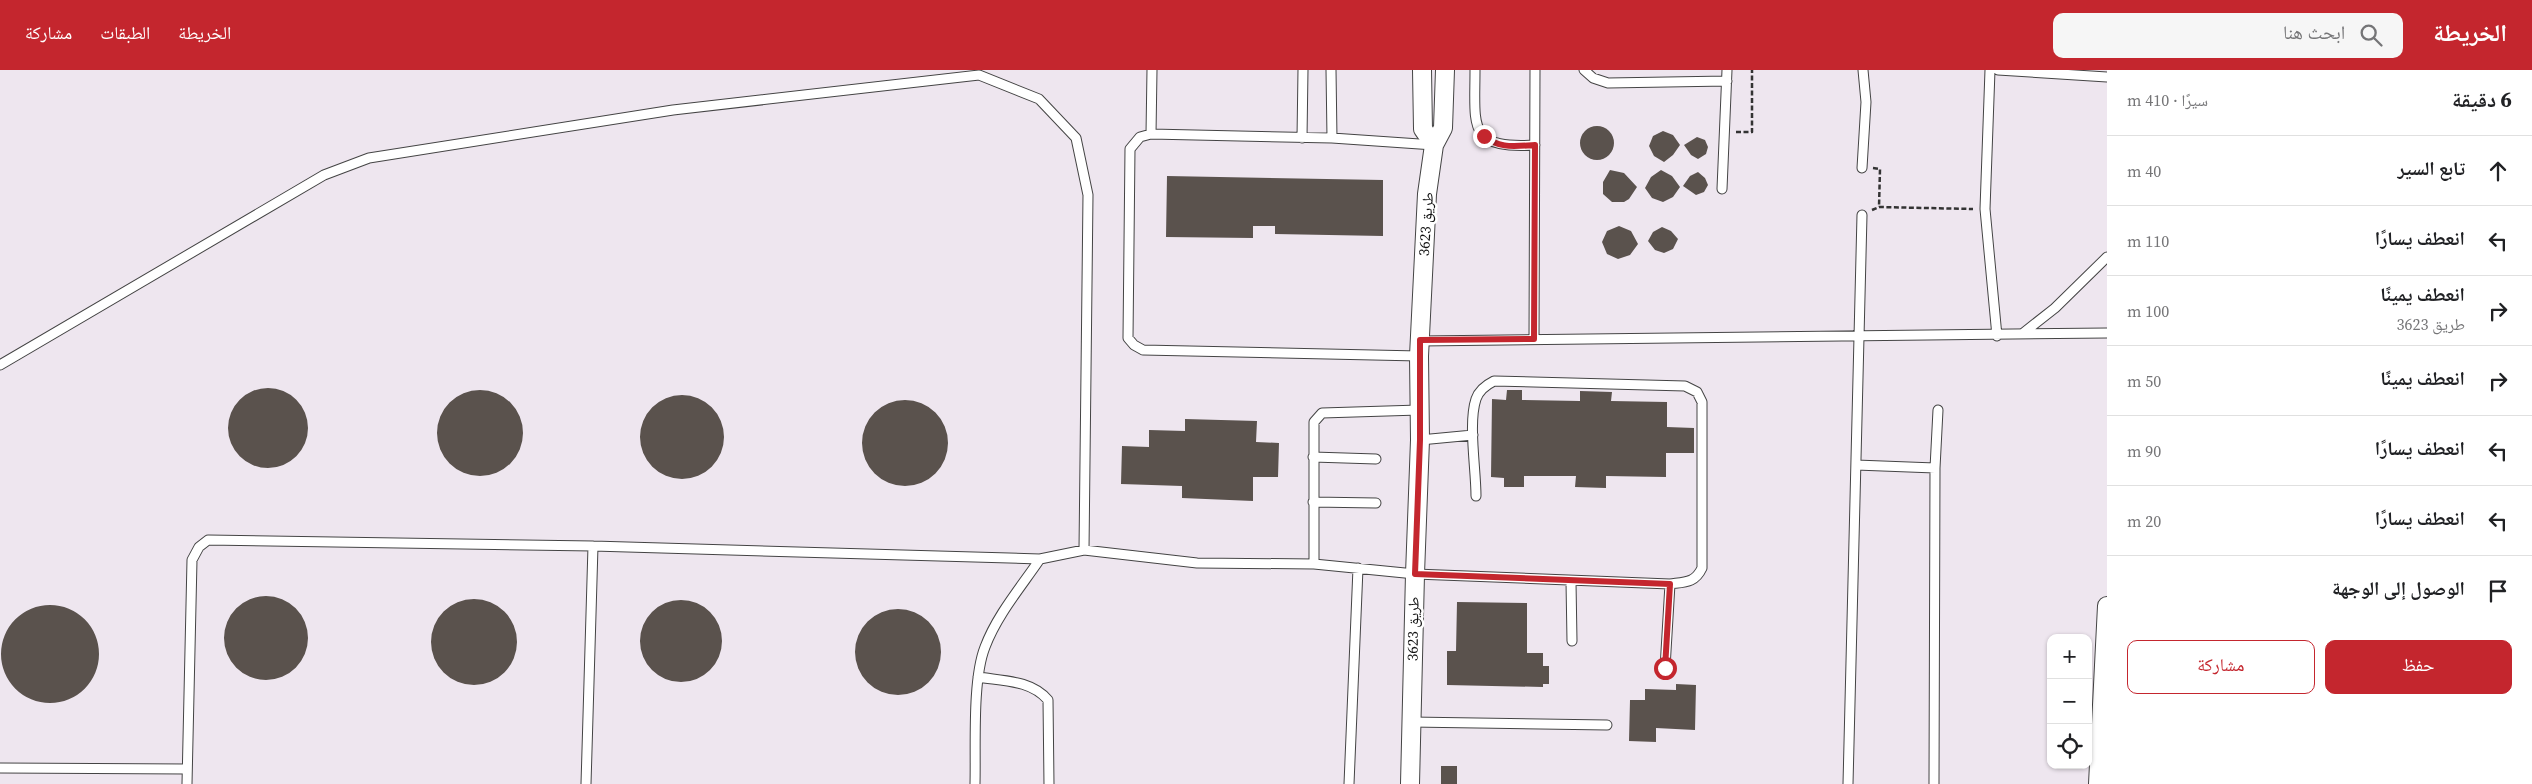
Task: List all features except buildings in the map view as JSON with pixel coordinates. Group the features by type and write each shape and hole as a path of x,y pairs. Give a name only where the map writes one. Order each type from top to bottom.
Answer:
{"street":[{"path":"1422,70 1423,129 1434,145"},
{"name":"طريق 3623","path":"1410,784 1420,440 1419,348 1427,194 1434,145 1443,128 1445,70"},
{"path":"2098,784 2107,606"}],"lane":[{"path":"1151,134 1152,70"},
{"path":"1302,138 1303,70"},
{"path":"1331,70 1332,138"},
{"path":"1475,70 1476,122 1484,136 1497,145 1535,145"},
{"path":"1534,339 1535,70"},
{"path":"1584,70 1593,78 1608,82 1726,81"},
{"path":"1722,189 1727,70"},
{"path":"1862,168 1866,102 1863,70"},
{"path":"1990,70 1985,209 1997,336"},
{"path":"1998,70 2107,77"},
{"path":"0,365 324,175 369,158 673,110 979,72 1039,99 1076,138 1088,195 1084,550"},
{"path":"1434,145 1332,138 1151,134 1140,137 1130,149 1128,338 1134,345 1143,350 1419,348 1534,339 2107,334"},
{"path":"1848,784 1862,215"},
{"path":"2022,334 2055,308 2107,258"},
{"path":"187,784 192,560 199,547 208,540 593,546 1040,559 1084,550 1198,563 1314,564 1415,574 1571,582 1670,584 1691,581 1698,577 1702,568 1702,402 1697,392 1685,386 1494,381 1483,387 1476,399 1473,435 1476,496"},
{"path":"1314,564 1314,422 1322,413 1419,410"},
{"path":"1934,784 1935,468 1938,410"},
{"path":"1420,440 1473,435"},
{"path":"1313,457 1376,459"},
{"path":"1856,465 1935,468"},
{"path":"1313,502 1376,503"},
{"path":"586,784 593,546"},
{"path":"975,784 978,677 984,647 998,619 1040,559"},
{"path":"1349,784 1358,568"},
{"path":"1571,582 1572,641"},
{"path":"1665,668 1670,584"},
{"path":"978,677 1025,684 1039,690 1048,700 1048,784"},
{"path":"1412,722 1607,726"},
{"path":"0,768 187,769"}],"path":[{"path":"1725,132 1752,132 1752,70"},
{"path":"1862,168 1880,169 1879,207"},
{"path":"1862,215 1879,207 1985,209"}],"shaded area":[{"path":"0,70 2107,70 2107,784 0,784"}],"route":[{"path":"1484,136 1497,145 1535,145 1534,339 1420,340 1418,396 1420,440 1415,574 1571,582 1670,584 1665,668"}]}
